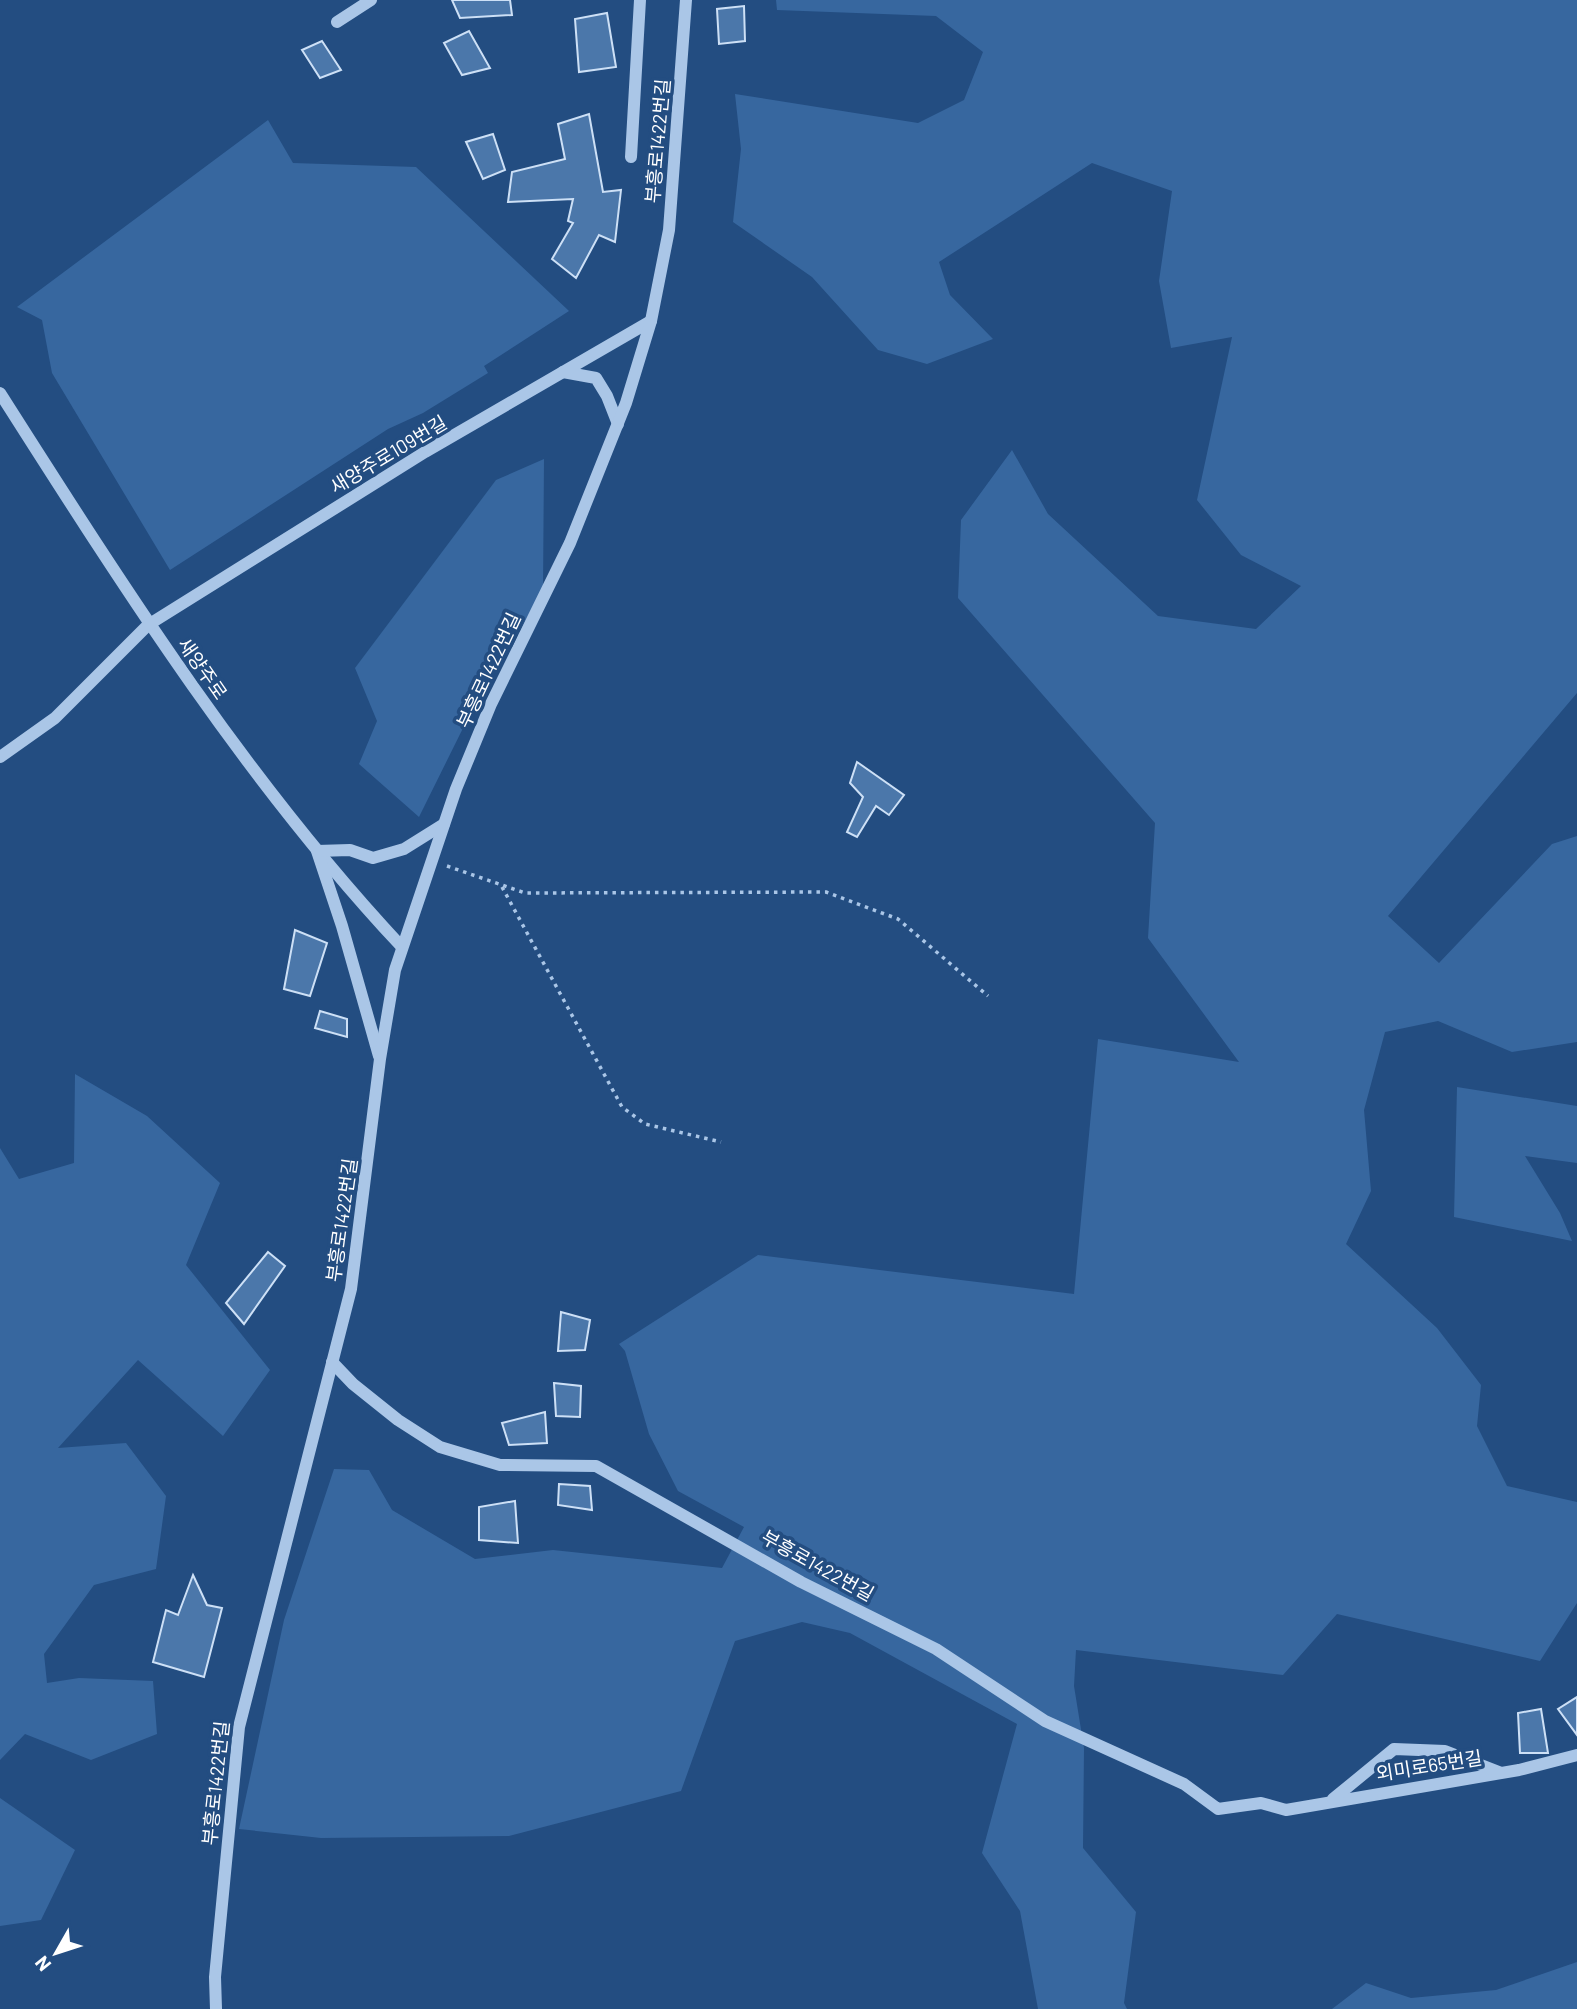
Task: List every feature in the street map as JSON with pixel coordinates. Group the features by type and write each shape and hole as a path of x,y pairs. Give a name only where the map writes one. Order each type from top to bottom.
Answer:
{"street":[{"path":"337,22 371,0"},
{"path":"631,157 640,0"},
{"name":"부흥로1422번길","path":"216,2009 215,1977 239,1727 351,1289 380,1059 401,946 444,824 491,704 570,543 618,424 651,321 669,230 686,0"},
{"name":"새양주로109번길","path":"0,757 64,710 148,625 425,452 651,321"},
{"path":"563,372 596,378 607,396 618,424"},
{"name":"새양주로","path":"0,393 148,625 250,769 317,851 401,946"},
{"path":"380,1059 342,926 317,851 350,850 373,858 404,849 444,824"},
{"name":"부흥로1422번길","path":"332,1362 353,1384 398,1420 440,1447 500,1465 596,1466 801,1582 936,1649 1045,1721 1184,1784 1218,1809 1261,1803 1286,1810"},
{"path":"1332,1800 1394,1749 1445,1751 1500,1772"},
{"name":"외미로65번길","path":"1286,1810 1500,1772 1577,1755"}],"path":[{"path":"432,860 502,887 526,893 826,892 898,919 988,996"},
{"path":"502,887 622,1107 645,1124 721,1142"}],"shaded area":[{"path":"776,0 1577,0 1577,693 1388,916 1439,963 1552,844 1577,836 1577,1042 1512,1052 1438,1021 1385,1032 1364,1110 1371,1191 1346,1244 1437,1328 1481,1385 1477,1426 1507,1486 1577,1502 1577,1603 1540,1661 1337,1614 1283,1675 1076,1650 1074,1686 1084,1748 1083,1848 1136,1912 1124,2003 1127,2009 1038,2009 1020,1911 982,1853 1017,1724 850,1633 802,1622 735,1641 681,1791 509,1836 321,1838 239,1829 284,1620 334,1469 369,1470 392,1510 475,1559 553,1550 722,1568 744,1527 678,1491 649,1434 625,1351 619,1344 758,1255 1074,1294 1098,1039 1239,1062 1148,938 1155,823 958,598 961,520 1012,450 1048,514 1158,616 1256,629 1301,586 1241,555 1197,500 1232,337 1171,348 1159,281 1172,191 1092,163 939,262 950,295 993,339 927,364 878,350 812,277 733,222 741,149 735,94 918,123 964,100 983,52 936,16 777,10"},
{"path":"268,120 293,163 416,167 569,311 484,366 488,373 423,413 388,429 170,570 52,373 42,320 17,307"},
{"path":"544,459 543,590 469,716 419,817 359,764 377,721 355,668 496,480"},
{"path":"75,1074 147,1116 220,1183 186,1265 270,1370 223,1436 138,1360 58,1448 126,1443 166,1496 156,1569 94,1585 44,1654 47,1683 79,1678 153,1681 157,1734 91,1760 25,1734 0,1760 0,1148 19,1179 74,1163"},
{"path":"1457,1087 1577,1106 1577,1163 1525,1156 1560,1213 1572,1241 1454,1217"},
{"path":"0,1798 75,1850 41,1920 0,1926"},
{"path":"1577,1962 1577,2009 1332,2009 1366,1983 1411,1998 1496,1990"}],"building":[{"path":"452,0 510,0 512,15 460,18"},
{"path":"744,6 745,41 719,44 717,9"},
{"path":"607,13 616,67 579,72 575,19"},
{"path":"469,31 490,68 462,75 444,43"},
{"path":"322,41 341,70 320,78 302,50"},
{"path":"589,114 603,192 621,190 615,242 599,235 576,278 552,259 573,223 568,221 573,199 508,202 512,172 565,159 558,124"},
{"path":"493,134 505,170 483,179 466,142"},
{"path":"857,762 904,795 889,815 876,806 857,837 847,832 863,797 850,783"},
{"path":"295,930 327,943 310,996 284,989"},
{"path":"320,1011 347,1019 347,1037 315,1028"},
{"path":"268,1252 285,1266 244,1324 226,1303"},
{"path":"561,1312 590,1320 585,1350 558,1351"},
{"path":"554,1383 581,1386 580,1417 556,1416"},
{"path":"545,1412 547,1443 509,1445 502,1423"},
{"path":"559,1484 590,1486 592,1510 558,1505"},
{"path":"515,1501 518,1543 479,1540 479,1507"},
{"path":"193,1575 207,1605 222,1608 204,1677 153,1662 166,1610 178,1615"},
{"path":"1577,1697 1577,1735 1558,1709"},
{"path":"1541,1709 1548,1753 1520,1753 1518,1713"}]}
